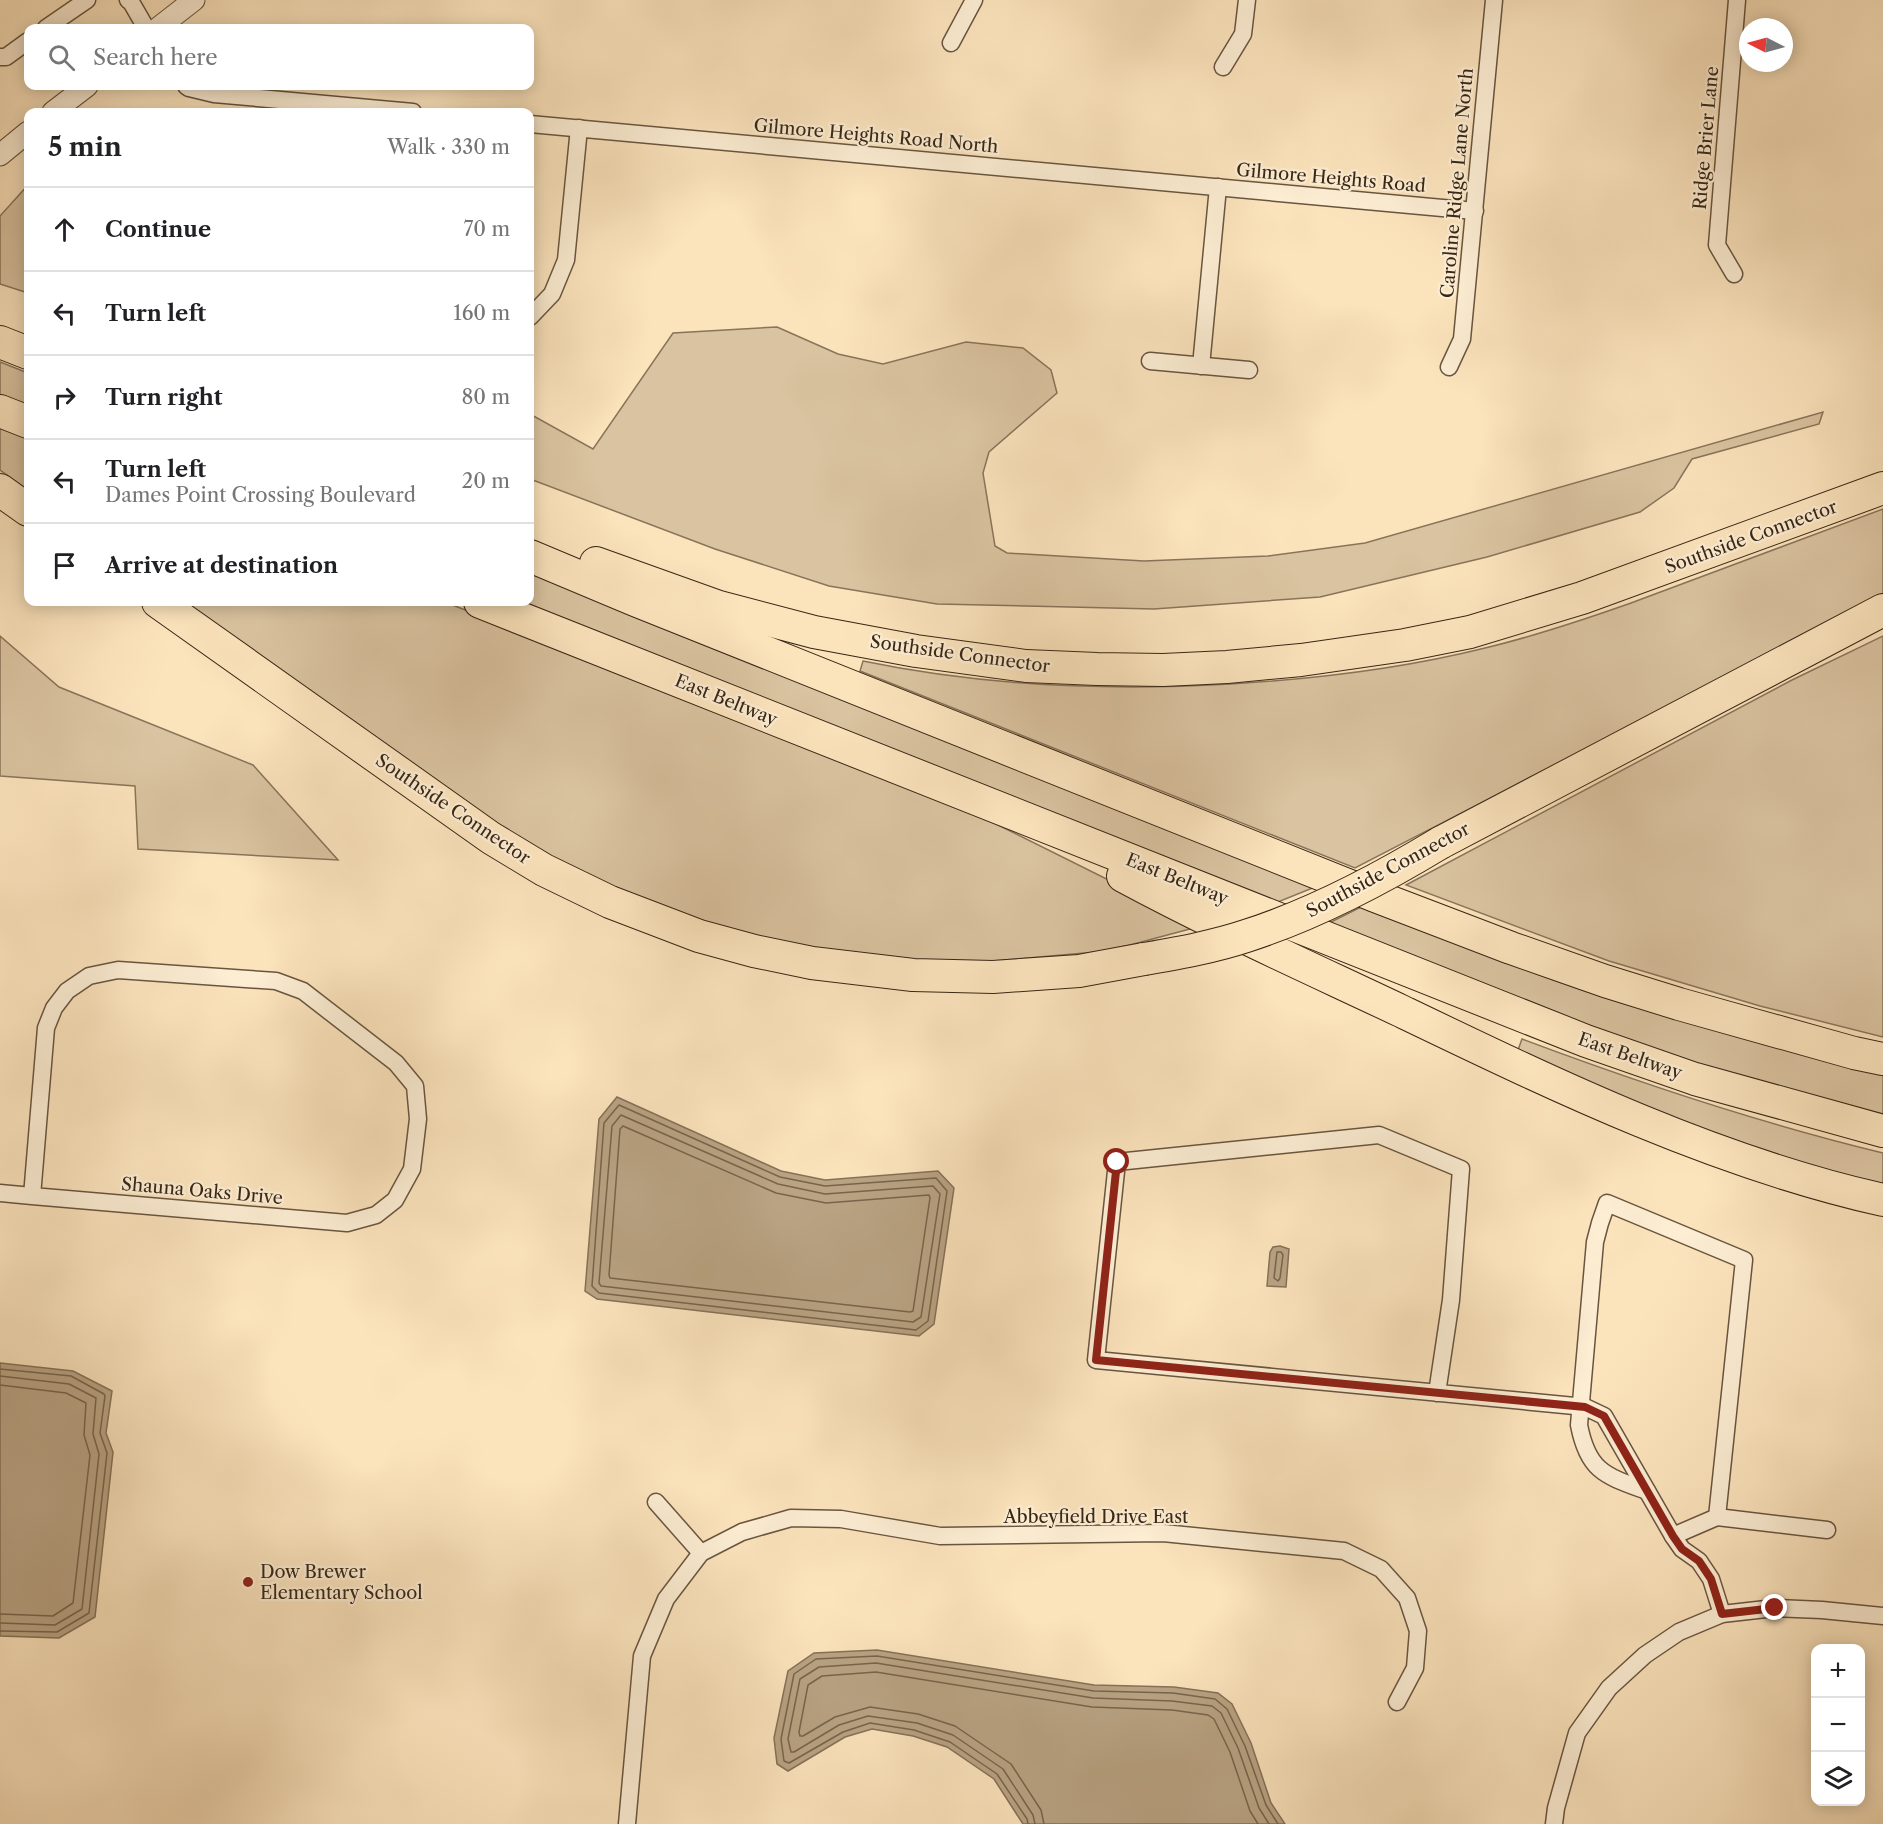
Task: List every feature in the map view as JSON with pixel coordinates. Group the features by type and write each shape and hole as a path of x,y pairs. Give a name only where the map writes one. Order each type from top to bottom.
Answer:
{"highway":[{"path":"0,342 24,351"},
{"path":"0,411 24,420"},
{"path":"1670,567 1883,468"},
{"name":"Southside Connector","path":"534,542 719,607 814,632 916,651 1026,666 1164,670 1301,660 1406,645 1470,632 1582,598 1883,488"},
{"path":"0,490 24,507"},
{"path":"534,558 646,605 1286,861 1511,948 1679,1004 1883,1059"},
{"name":"Southside Connector","path":"164,606 490,838 544,870 610,902 699,936 754,951 812,963 913,975 993,977 1079,971 1187,952 1248,936 1310,912 1399,868 1440,843 1883,610"},
{"name":"East Beltway","path":"490,606 1586,1041 1695,1079 1883,1131"},
{"path":"1005,810 1179,906 1509,1063 1603,1105 1721,1152 1836,1190 1883,1200"}],"street":[{"path":"52,24 87,0"},
{"path":"128,0 144,24"},
{"path":"163,24 194,0"},
{"path":"951,43 974,0"},
{"path":"1223,67 1244,34 1247,0"},
{"name":"Caroline Ridge Lane North","path":"1449,367 1461,339 1494,0"},
{"name":"Ridge Brier Lane","path":"1734,274 1717,246 1737,0"},
{"path":"0,57 6,57 24,44"},
{"path":"58,108 82,90"},
{"path":"197,90 214,94 369,108"},
{"name":"Gilmore Heights Road North","path":"534,124 1218,187"},
{"path":"534,313 552,294 566,261 579,128"},
{"path":"0,155 24,135"},
{"path":"1201,366 1218,187"},
{"name":"Gilmore Heights Road","path":"1218,187 1475,211"},
{"path":"1150,361 1249,370"},
{"name":"Shauna Oaks Drive","path":"0,1193 32,1196 346,1223 376,1215 395,1200 412,1169 418,1119 415,1086 396,1063 303,991 276,981 118,970 89,976 67,991 54,1008 46,1028 32,1196"},
{"path":"1437,1393 1451,1300 1461,1169 1378,1136 1117,1162 1096,1360 1580,1407 1604,1416 1673,1536 1682,1549 1699,1561 1711,1579 1722,1614"},
{"path":"1647,1491 1614,1479 1593,1463 1583,1443 1579,1425 1595,1242 1607,1203 1744,1260 1717,1517"},
{"path":"627,1824 642,1656 666,1599 701,1553 656,1502"},
{"path":"1673,1536 1717,1517 1827,1530"},
{"name":"Abbeyfield Drive East","path":"701,1553 742,1532 790,1518 841,1519 940,1536 1163,1533 1344,1551 1382,1569 1407,1598 1411,1609 1418,1631 1415,1668 1397,1702"},
{"path":"1554,1824 1556,1808 1577,1733 1609,1688 1645,1655 1679,1632 1722,1614 1775,1608 1883,1616"}],"shaded area":[{"path":"24,189 24,292 0,284 0,216"},
{"path":"777,327 838,354 883,364 966,342 1023,348 1051,370 1057,393 989,452 983,473 995,546 1007,553 1144,561 1268,556 1365,543 1823,412 1819,424 1692,459 1674,488 1640,512 1487,557 1320,597 1154,609 937,604 829,586 715,549 534,481 534,416 593,449 673,333"},
{"path":"0,362 24,371 24,407 0,398"},
{"path":"0,423 24,432 24,487 0,470"},
{"path":"1883,509 1883,595 1586,751 1355,868 860,671 863,661 1000,681 1138,687 1262,682 1390,667 1485,648 1559,627 1631,603"},
{"path":"534,574 1320,885 1273,904 523,606 534,606"},
{"path":"189,606 455,606 912,786 994,823 1201,926 1096,952 993,961 899,960 811,949 706,924 620,891 524,843"},
{"path":"0,636 59,687 253,765 338,860 138,849 135,786 0,776"},
{"path":"1883,636 1883,1037 1760,1006 1609,961 1406,885 1792,680"},
{"path":"1365,905 1502,961 1585,991 1696,1025 1883,1074 1883,1120 1771,1089 1588,1027 1327,924"},
{"path":"1522,1039 1701,1102 1883,1153 1883,1194 1850,1186 1515,1058"}],"water":[{"path":"617,1097 781,1171 825,1180 938,1171 954,1188 934,1324 919,1336 597,1299 585,1291 599,1119"},
{"path":"1280,1246 1289,1249 1286,1287 1267,1286 1270,1252 1273,1247"},
{"path":"0,1363 73,1371 112,1391 106,1433 113,1452 95,1617 59,1638 0,1636"},
{"path":"877,1650 1094,1685 1174,1687 1218,1693 1232,1704 1251,1743 1271,1803 1285,1824 1023,1824 994,1779 947,1747 913,1736 872,1729 845,1737 788,1771 777,1764 774,1738 788,1671 814,1653"}],"place":[{"name":"Dow Brewer Elementary School","path":"248,1582"}],"route":[{"path":"1117,1162 1096,1360 1585,1407 1604,1416 1673,1536 1682,1549 1699,1561 1711,1579 1722,1614 1775,1608"}]}
